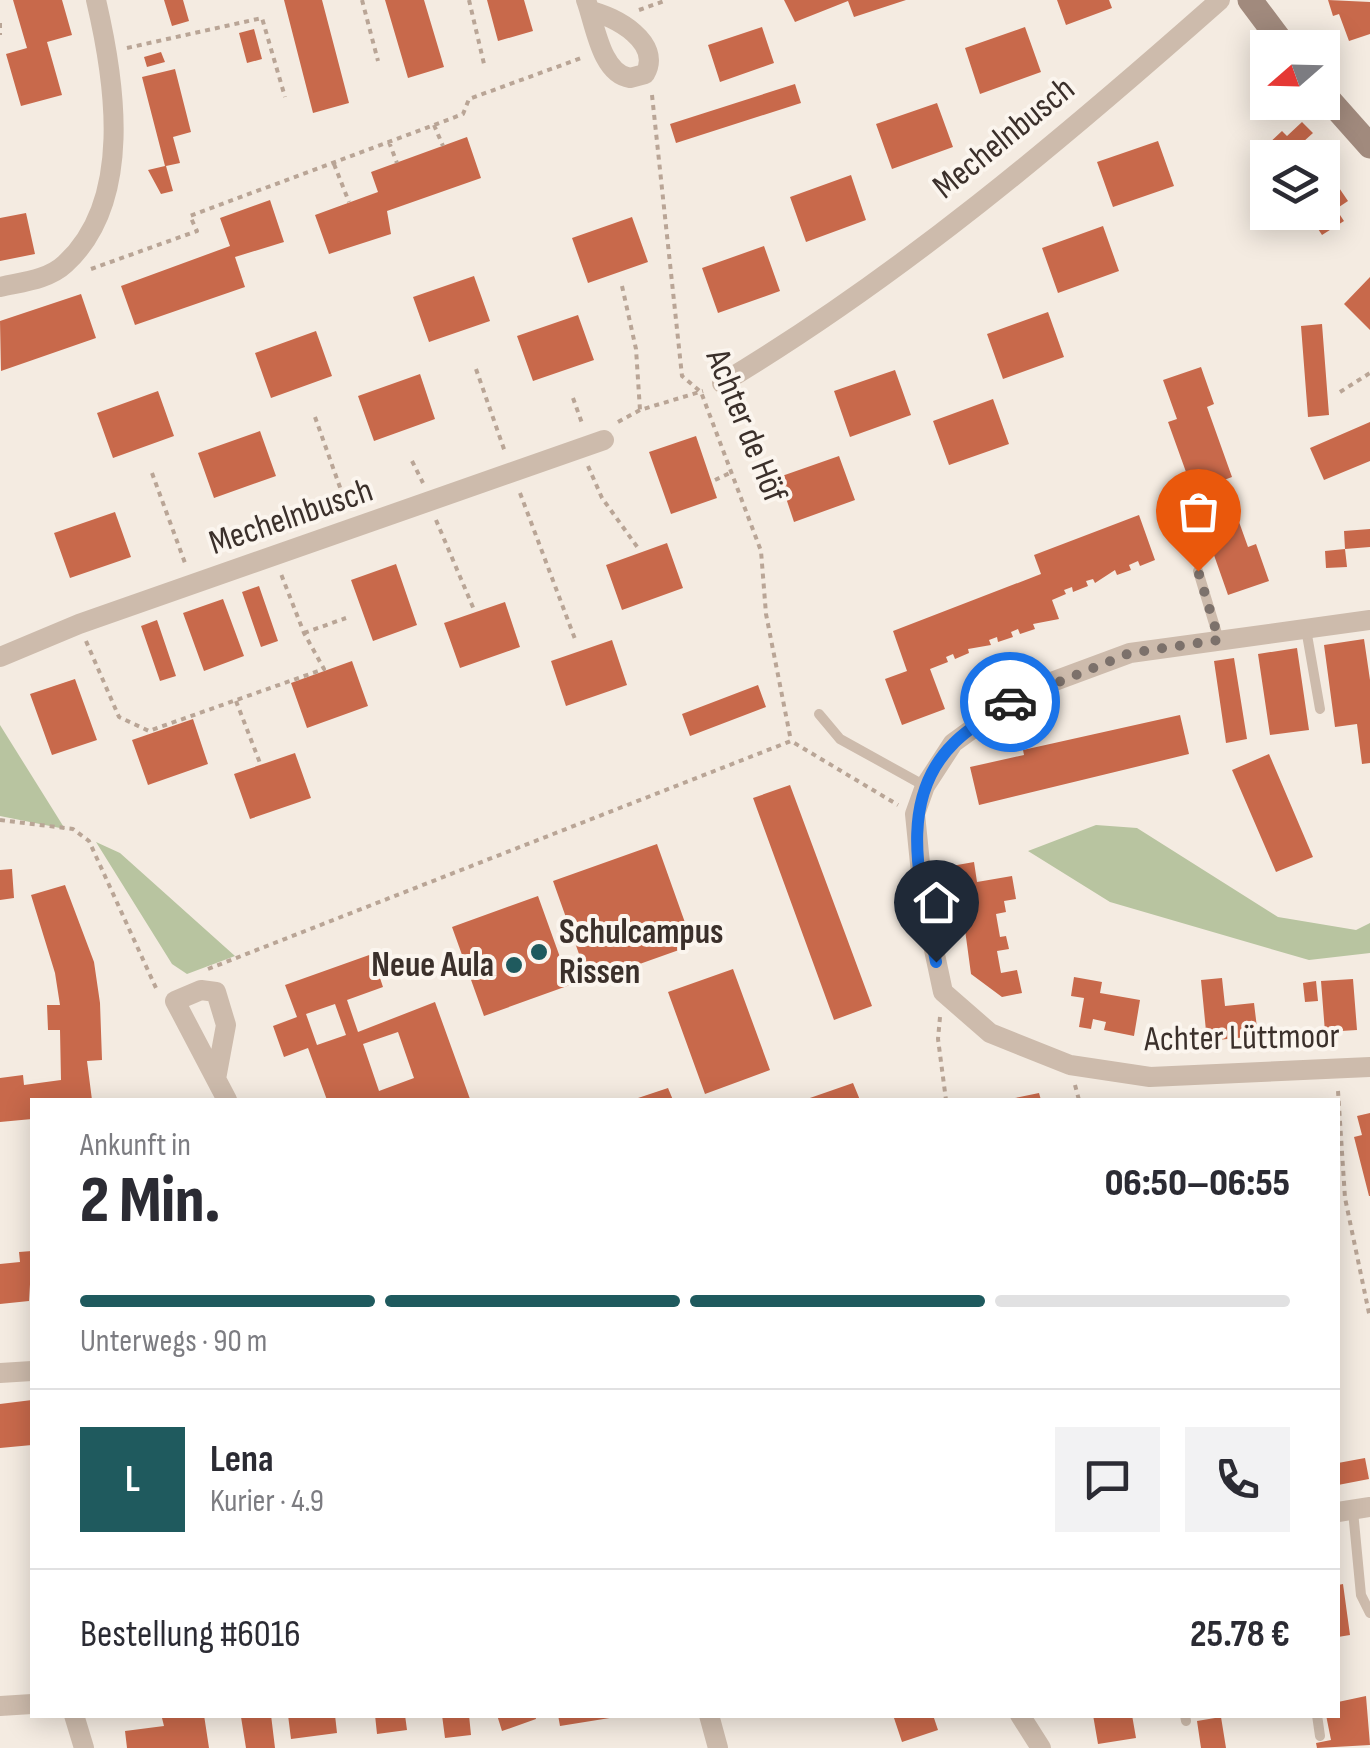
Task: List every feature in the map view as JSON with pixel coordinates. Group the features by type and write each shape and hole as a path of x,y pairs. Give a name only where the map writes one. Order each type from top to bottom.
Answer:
{"street":[{"path":"0,288 42,278 64,265 95,217 112,161 108,52 96,0"},
{"name":"Mechelnbusch","path":"722,384 788,344 994,192 1220,0"},
{"path":"1250,0 1272,30"},
{"path":"588,5 613,17 646,45 650,62 645,74 620,77 603,50 588,5"},
{"path":"1340,112 1370,146"},
{"name":"Mechelnbusch","path":"0,657 78,624 356,530 591,444"},
{"path":"943,992 924,903 915,814 925,786 953,743 1022,693 1130,653 1370,620"},
{"path":"216,1079 226,1026 222,1000 216,992 200,990 176,1001 216,1079 227,1098"},
{"name":"Achter Lüttmoor","path":"943,992 990,1033 1070,1065 1150,1077 1370,1067"},
{"path":"0,1373 30,1371"},
{"path":"0,1706 30,1704"},
{"path":"75,1718 84,1748"},
{"path":"710,1718 718,1748"},
{"path":"1022,1718 1041,1748"}],"lane":[{"path":"1198,571 1219,640"},
{"path":"1306,628 1320,709"},
{"path":"819,714 840,739 925,786"},
{"path":"1353,1510 1361,1595 1370,1613"},
{"path":"1317,1718 1320,1736"}],"path":[{"path":"362,0 378,61"},
{"path":"469,0 484,64"},
{"path":"108,52 262,18 285,98"},
{"path":"0,23 0,35"},
{"path":"64,265 97,270 197,231 190,216 434,126 463,114 469,99 603,50"},
{"name":"Achter de Höf","path":"645,74 652,97 682,376 701,392 761,551 766,614 791,742"},
{"path":"434,126 442,146"},
{"path":"389,142 397,162"},
{"path":"334,164 349,202"},
{"path":"622,286 636,349 640,410"},
{"path":"476,370 575,638"},
{"path":"1340,392 1370,374"},
{"path":"591,444 606,429 640,410 701,392"},
{"path":"573,398 591,444 602,498 638,548"},
{"path":"315,417 356,530"},
{"path":"152,472 194,586"},
{"path":"715,480 730,473"},
{"path":"433,502 475,612"},
{"path":"78,624 119,717 149,731 160,728 324,669 304,633 275,558"},
{"path":"304,633 346,618"},
{"path":"236,701 260,763"},
{"path":"202,971 791,742 915,814"},
{"path":"0,820 73,829 89,841 158,990 176,1001"},
{"path":"943,992 938,1039 946,1098"},
{"path":"1336,1069 1338,1098"},
{"path":"1340,1126 1345,1198 1370,1318"}],"green space":[{"path":"0,725 65,829 0,816"},
{"path":"1096,825 1137,828 1278,917 1356,930 1370,923 1370,953 1309,960 1110,902 1028,851"},
{"path":"96,842 120,853 235,956 187,974 172,964"}],"building":[{"path":"13,0 62,0 72,35 47,42 62,95 21,106 6,54 27,48"},
{"path":"164,0 183,0 189,21 172,26"},
{"path":"284,0 322,0 349,103 313,113"},
{"path":"385,0 424,0 444,67 408,78"},
{"path":"487,0 524,0 533,31 498,41"},
{"path":"784,0 906,0 854,17 848,1 795,22"},
{"path":"1057,0 1109,0 1112,8 1066,25"},
{"path":"1328,0 1370,2 1370,34 1349,41 1339,14 1333,16"},
{"path":"762,27 774,63 720,82 708,45"},
{"path":"1025,27 1041,72 980,94 965,48"},
{"path":"254,29 262,59 247,63 239,33"},
{"path":"161,52 165,62 147,67 144,57"},
{"path":"175,69 191,132 173,137 180,163 166,166 173,191 161,194 148,170 165,166 142,77"},
{"path":"795,84 801,103 676,143 670,124"},
{"path":"937,103 953,147 892,169 876,124"},
{"path":"1302,122 1313,133 1305,140 1272,140 1282,131 1287,136"},
{"path":"467,137 481,178 387,211 391,234 329,254 315,215 378,192 371,172"},
{"path":"1158,141 1174,186 1113,207 1097,162"},
{"path":"851,175 866,220 806,242 790,197"},
{"path":"1340,189 1348,201 1340,206"},
{"path":"270,200 284,242 235,257 245,287 135,325 121,286 230,246 220,218"},
{"path":"26,213 35,254 0,261 0,218"},
{"path":"632,217 648,262 588,283 572,238"},
{"path":"1103,226 1119,271 1058,293 1042,248"},
{"path":"764,246 780,291 718,313 702,268"},
{"path":"474,276 490,321 429,342 413,297"},
{"path":"1370,277 1370,330 1344,304"},
{"path":"81,294 96,338 1,371 0,321"},
{"path":"1048,312 1064,357 1003,379 987,334"},
{"path":"578,315 594,360 533,381 517,336"},
{"path":"1322,324 1329,415 1308,417 1301,326"},
{"path":"316,331 332,376 271,398 255,353"},
{"path":"1201,367 1214,404 1207,407 1232,477 1224,480 1248,547 1256,544 1269,581 1228,595 1208,538 1195,543 1184,513 1199,508 1168,422 1177,419 1163,380"},
{"path":"895,370 911,415 850,437 834,391"},
{"path":"420,374 435,419 374,441 358,396"},
{"path":"158,391 174,436 113,458 97,413"},
{"path":"993,399 1009,444 949,465 933,421"},
{"path":"1370,422 1370,461 1324,480 1310,448"},
{"path":"260,431 276,476 214,498 198,453"},
{"path":"696,436 717,498 671,514 649,452"},
{"path":"839,456 855,500 794,522 779,477"},
{"path":"115,512 131,557 70,578 54,533"},
{"path":"1139,515 1155,560 1140,566 1138,561 1129,565 1131,570 1117,575 1115,570 1095,583 1093,579 1086,581 1088,586 1073,592 1072,587 1064,590 1066,594 1052,600 1059,619 1033,624 1035,629 1020,634 1018,629 1011,632 1013,637 998,642 997,637 989,640 991,645 968,649 969,653 955,659 953,654 946,657 948,662 930,669 945,709 902,725 885,679 907,671 893,631 1041,574 1034,555"},
{"path":"1370,529 1370,547 1345,549 1344,531"},
{"path":"667,543 683,588 622,610 606,565"},
{"path":"1345,549 1347,567 1326,568 1325,551"},
{"path":"396,564 417,625 373,641 351,580"},
{"path":"259,586 278,641 261,647 242,592"},
{"path":"223,599 244,656 204,671 183,613"},
{"path":"505,602 520,647 460,668 444,623"},
{"path":"157,620 176,676 160,681 141,626"},
{"path":"1364,639 1370,680 1370,763 1362,764 1357,724 1335,727 1324,645"},
{"path":"612,640 627,685 566,706 551,661"},
{"path":"1297,648 1309,730 1270,735 1258,654"},
{"path":"1234,658 1247,739 1226,743 1214,661"},
{"path":"352,661 368,706 307,728 291,683"},
{"path":"75,679 97,740 52,755 30,694"},
{"path":"758,685 766,707 690,736 682,714"},
{"path":"1180,715 1189,754 979,805 970,767 1024,755 1023,750"},
{"path":"193,719 208,764 148,785 132,740"},
{"path":"295,753 311,798 250,819 234,774"},
{"path":"1269,754 1313,857 1276,872 1232,770"},
{"path":"790,785 872,1006 834,1020 753,798"},
{"path":"657,844 693,945 589,982 553,881"},
{"path":"974,862 977,882 1012,876 1016,899 1004,901 1006,912 996,914 1000,937 1006,936 1009,949 997,951 1001,973 1017,970 1022,993 1002,997 971,974 958,878 949,880 946,867"},
{"path":"12,869 14,898 0,900 0,870"},
{"path":"65,885 94,962 102,1060 87,1061 92,1098 30,1098 30,1119 0,1122 0,1078 23,1075 24,1085 61,1080 60,1030 48,1030 47,1005 60,1005 55,973 31,895"},
{"name":"Neue Aula","path":"538,896 570,985 484,1016 452,927"},
{"path":"372,954 383,987 347,1000 358,1032 435,1002 470,1098 326,1098 308,1048 284,1057 273,1026 297,1017 285,985","holes":["335,1004 346,1035 317,1045 306,1014","398,1032 414,1078 379,1091 363,1044"]},
{"path":"733,969 770,1070 705,1094 668,992"},
{"path":"1074,977 1102,982 1100,993 1140,1000 1134,1036 1104,1030 1106,1022 1093,1019 1091,1029 1079,1027 1084,998 1071,996"},
{"path":"1222,978 1225,1006 1254,1003 1258,1036 1207,1041 1201,980"},
{"path":"1353,979 1357,1030 1325,1032 1321,981"},
{"path":"1316,981 1318,1001 1305,1002 1303,983"},
{"path":"853,1083 859,1098 810,1098"},
{"path":"668,1088 672,1098 638,1098"},
{"path":"1039,1093 1040,1098 1015,1098"},
{"path":"1370,1113 1369,1196 1354,1137 1362,1135 1357,1116"},
{"path":"30,1251 29,1301 0,1304 0,1264 20,1262 19,1252"},
{"path":"30,1400 30,1445 0,1448 0,1404"},
{"path":"1365,1458 1369,1479 1340,1485 1340,1463"},
{"path":"1343,1584 1350,1635 1340,1637"},
{"path":"1366,1696 1370,1745 1317,1748 1316,1743 1331,1740 1327,1718 1340,1718 1340,1702"},
{"path":"162,1718 204,1718 209,1748 127,1748 125,1731 164,1726"},
{"path":"241,1718 271,1718 275,1748 246,1748"},
{"path":"288,1718 335,1718 337,1733 291,1739"},
{"path":"375,1718 405,1718 407,1730 377,1734"},
{"path":"442,1718 469,1718 471,1735 445,1738"},
{"path":"498,1718 536,1718 536,1719 502,1731"},
{"path":"559,1718 610,1718 560,1726"},
{"path":"894,1718 934,1718 938,1730 902,1742"},
{"path":"1094,1718 1133,1718 1136,1738 1098,1744"},
{"path":"1221,1718 1226,1748 1201,1748 1197,1721"}],"way so far":[{"path":"1010,702 1022,693 1130,653 1219,640 1198,571"}],"place":[{"name":"Schulcampus Rissen","path":"539,952"},
{"name":"Neue Aula","path":"514,965"}],"route":[{"path":"936,962 924,903 915,814 925,786 953,743 1010,702"}]}
